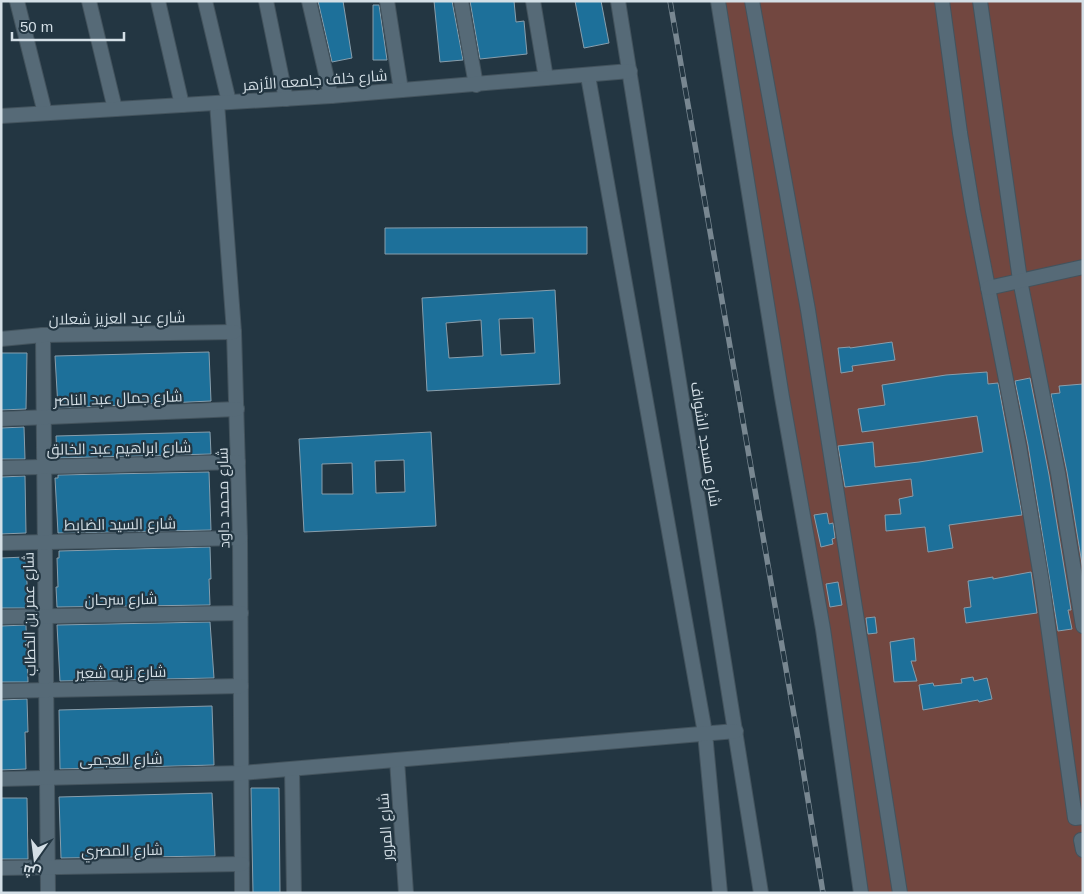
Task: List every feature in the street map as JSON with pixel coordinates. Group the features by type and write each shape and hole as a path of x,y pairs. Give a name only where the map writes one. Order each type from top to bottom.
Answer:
{"street":[{"path":"17,1 45,113"},
{"path":"89,1 115,109"},
{"path":"158,1 182,105"},
{"name":"شارع محمد داود","path":"205,1 223,103 234,332 240,538 242,893"},
{"path":"266,1 286,99"},
{"path":"309,1 331,96"},
{"path":"387,1 401,90"},
{"path":"461,1 476,85"},
{"path":"533,1 546,78"},
{"name":"شارع مسجد الشواف","path":"618,1 762,893"},
{"path":"718,1 782,396 823,629 861,893"},
{"path":"752,1 808,310 900,893"},
{"path":"942,1 960,133 1019,446 1042,583 1075,818 1083,817"},
{"path":"980,1 1020,280 1058,473 1083,626"},
{"name":"شارع خلف جامعه الأزهر","path":"1,116 331,96 630,72"},
{"path":"588,76 705,733 720,893"},
{"path":"988,288 1083,267"},
{"name":"شارع عبد العزيز شعلان","path":"1,339 43,335 234,332"},
{"name":"شارع عمر بن الخطاب","path":"43,335 48,893"},
{"name":"شارع جمال عبد الناصر","path":"1,419 236,409"},
{"name":"شارع ابراهيم عبد الخالق","path":"1,468 238,462"},
{"name":"شارع السيد الضابط","path":"1,543 240,538"},
{"name":"شارع سرحان","path":"1,617 241,613"},
{"name":"شارع نزيه شعير","path":"1,691 241,686"},
{"name":"شارع العجمى","path":"1,779 242,773 736,731"},
{"name":"شارع المرور","path":"397,760 406,893"},
{"path":"292,769 294,893"},
{"path":"1083,840 1083,850"},
{"name":"شارع المصري","path":"1,868 242,864"}],"shaded area":[{"path":"712,1 1083,1 1083,893 868,893"}],"building":[{"path":"318,1 343,1 352,58 332,62"},
{"path":"434,1 452,1 463,60 440,62"},
{"path":"470,1 514,1 516,22 524,21 527,54 480,59"},
{"path":"575,1 601,1 609,43 584,48"},
{"path":"373,5 379,5 387,60 373,60"},
{"path":"587,227 587,254 385,254 385,228"},
{"path":"555,290 560,384 427,391 422,298","holes":["533,318 535,353 501,355 499,319","481,320 483,356 449,358 446,323"]},
{"path":"892,342 895,360 852,366 853,371 841,373 838,348"},
{"path":"209,352 211,401 58,408 55,356"},
{"path":"1,353 27,353 26,409 1,410"},
{"path":"987,372 988,384 998,383 1022,515 949,525 953,548 928,552 925,527 886,531 885,515 901,514 899,499 913,496 911,479 845,487 838,446 873,442 875,467 983,452 977,416 862,432 858,409 885,405 882,385 946,375"},
{"path":"1030,378 1049,475 1071,610 1068,610 1072,629 1058,631 1028,445 1015,381"},
{"path":"1083,384 1083,570 1067,472 1051,394 1060,393 1059,386"},
{"path":"24,427 25,459 1,459 1,428"},
{"path":"210,432 211,454 57,458 56,436"},
{"path":"431,432 436,526 304,532 299,439","holes":["404,460 405,492 376,493 375,461","352,463 353,494 322,494 322,464"]},
{"path":"209,472 211,530 58,533 55,478 58,478 58,475"},
{"path":"25,476 26,533 1,534 1,477"},
{"path":"827,513 829,524 833,523 835,538 832,539 833,544 821,547 814,515"},
{"path":"210,547 210,605 57,607 57,558 59,558 59,551"},
{"path":"26,557 28,608 1,608 1,558"},
{"path":"1031,572 1037,613 966,623 964,608 971,607 968,581 993,577 993,579"},
{"path":"838,582 842,605 830,607 826,584"},
{"path":"875,617 877,633 868,634 866,618"},
{"path":"210,622 214,678 60,681 57,625"},
{"path":"26,625 28,682 1,682 1,626"},
{"path":"914,638 916,661 911,661 917,681 894,682 890,642"},
{"path":"973,677 974,681 987,678 992,699 923,710 919,685 933,683 934,686 962,683 961,679"},
{"path":"27,699 28,732 25,732 26,769 1,770 1,700"},
{"path":"212,706 214,765 60,769 59,710"},
{"path":"251,788 279,788 280,893 253,893"},
{"path":"212,793 215,856 61,858 59,797"},
{"path":"1,798 27,798 28,859 1,859"}],"railway":[{"path":"670,1 798,738 823,893"}]}
